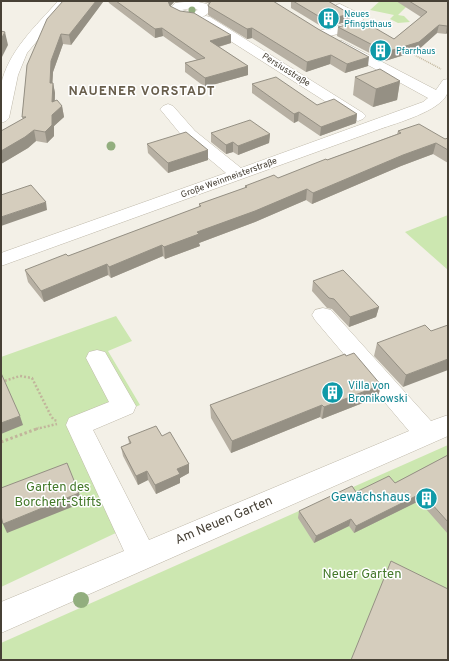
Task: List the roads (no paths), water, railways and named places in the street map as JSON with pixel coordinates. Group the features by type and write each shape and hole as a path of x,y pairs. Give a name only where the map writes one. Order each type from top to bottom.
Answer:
{"street":[{"path":"1,118 11,76 21,52 64,1"},
{"name":"Persiusstraße","path":"196,7 374,126"},
{"path":"322,34 357,25 359,23 358,19 340,8"},
{"path":"310,27 438,97"},
{"name":"Große Weinmeisterstraße","path":"1,260 374,126 428,105 438,97 445,76"},
{"path":"168,109 189,134 239,174"},
{"path":"322,315 437,429"},
{"path":"97,358 124,406 78,425 142,557"},
{"name":"Am Neuen Garten","path":"1,618 437,429"}],"place":[{"name":"Neues Pfingsthaus","path":"329,19"},
{"name":"Pfarrhaus","path":"381,51"},
{"name":"Villa von Bronikowski","path":"333,392"},
{"name":"Gewächshaus","path":"426,498"}],"district":[{"name":"NAUENER VORSTADT","path":"142,92"}],"park label":[{"name":"Garten des Borchert-Stifts","path":"58,496"},
{"name":"Neuer Garten","path":"362,575"}]}
